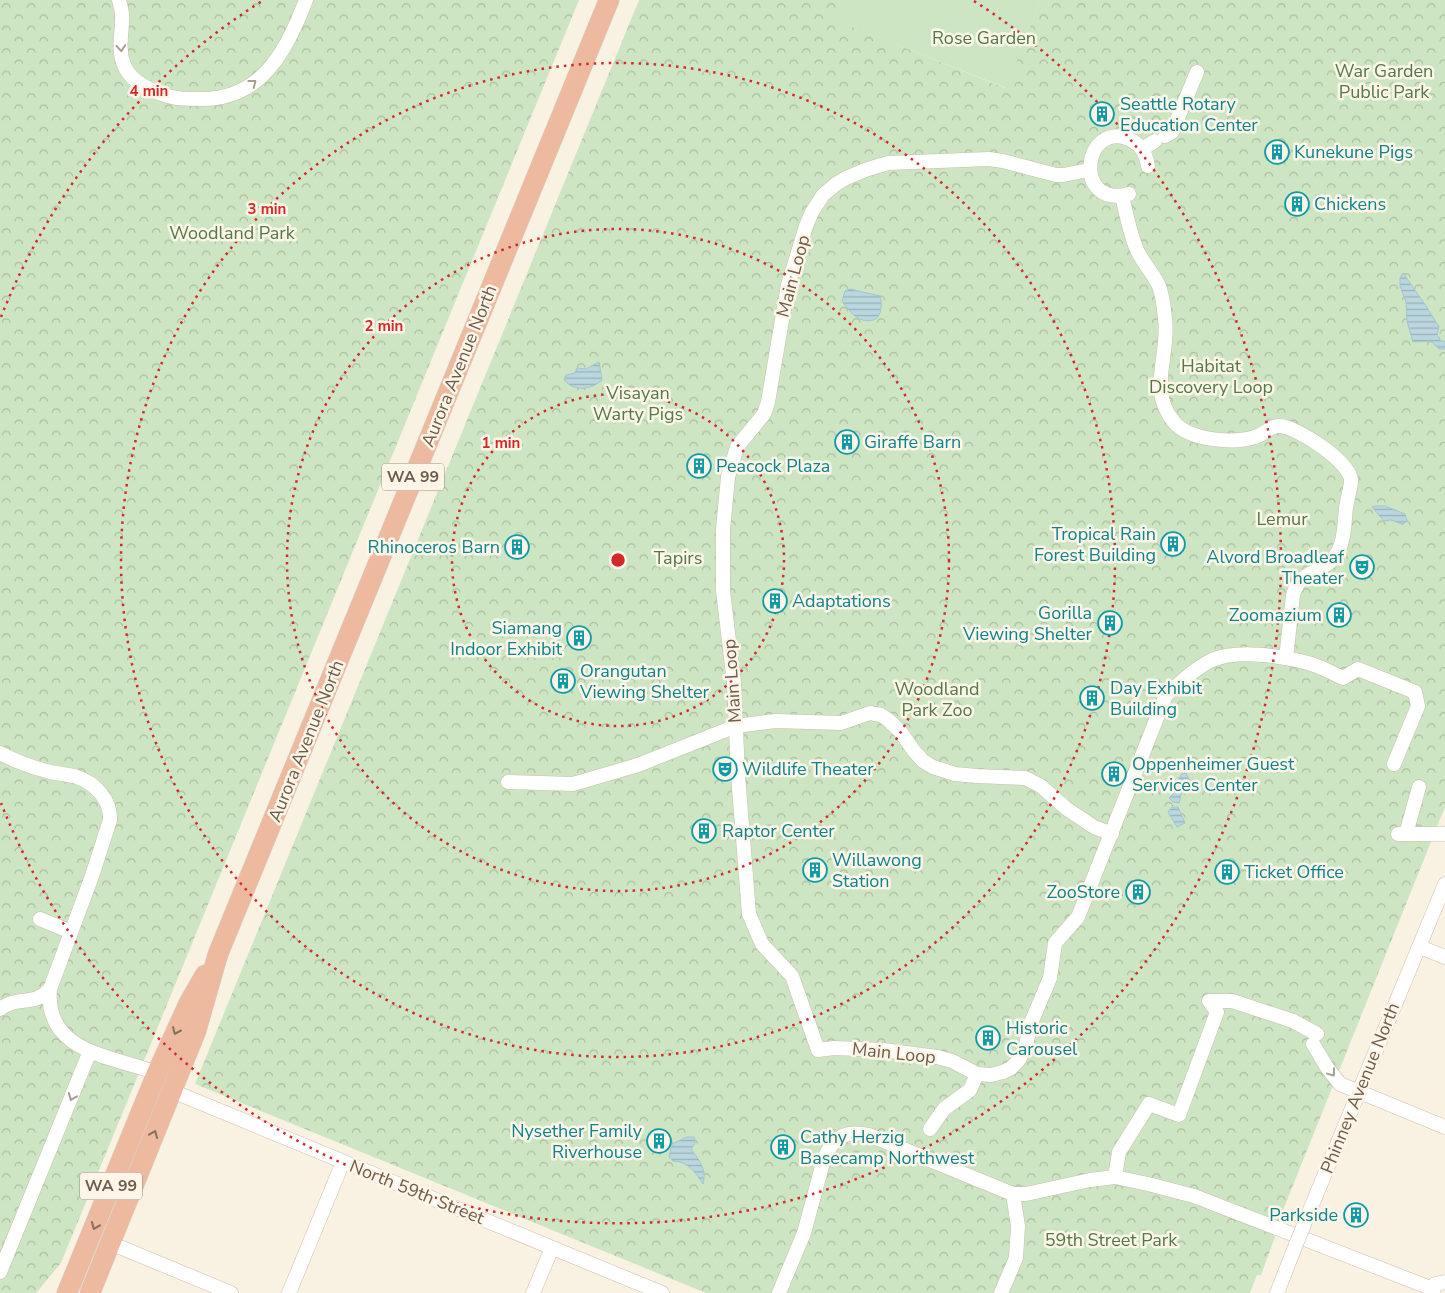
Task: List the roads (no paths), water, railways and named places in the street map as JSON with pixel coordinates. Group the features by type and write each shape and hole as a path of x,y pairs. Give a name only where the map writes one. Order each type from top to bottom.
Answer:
{"highway":[{"name":"Aurora Avenue North","path":"90,1293 199,1022 218,954 609,0"},
{"name":"Aurora Avenue North","path":"67,1293 157,1073 189,1003 218,954"},
{"path":"56,1293 82,1257"}],"street":[{"path":"119,0 122,15 121,55 130,75 143,86 170,98 193,100 219,98 251,86 286,46 306,0"},
{"path":"1142,149 1172,132 1197,72"},
{"path":"1148,166 1142,149 1135,142 1127,138 1117,137 1099,144 1093,151 1089,170 1092,179 1104,192 1112,195 1126,195 1136,247 1160,292 1166,329 1159,385 1167,410 1174,422 1188,432 1210,439 1222,440 1242,439 1259,435 1280,426 1293,431 1333,454 1342,462 1350,474 1343,535 1338,551 1325,566 1302,578 1295,588 1286,658"},
{"name":"Main Loop","path":"1089,170 1056,175 989,159 888,163 856,173 828,189 817,203 806,226 788,285 764,414 737,447 728,477 723,529 723,584 734,682 750,914 762,944 792,976 818,1050 834,1048 883,1050 937,1057 977,1074 990,1075 1003,1072 1015,1065 1022,1055 1031,1023 1050,978 1055,943 1078,917 1166,695 1195,670 1212,660 1240,655 1286,658 1309,664 1343,678 1358,669 1415,692 1418,706 1394,764"},
{"path":"508,782 573,784 638,765 736,726 775,721 841,723 866,714 875,713 887,719 900,731 923,761 934,767 955,774 1024,778 1042,786 1067,809 1087,822 1112,834"},
{"path":"0,753 23,764 49,772 77,777 90,783 105,798 108,804 110,820 92,876 50,989 49,1003 58,1028 74,1043 90,1051 157,1073"},
{"path":"1419,787 1401,834 1445,834"},
{"name":"Phinney Avenue North","path":"1277,1293 1445,884"},
{"path":"40,919 71,932"},
{"path":"1420,946 1445,957"},
{"path":"0,1009 18,1001 36,1000 44,996 50,989"},
{"path":"1115,1178 1119,1152 1149,1104 1179,1115 1217,1012 1209,1001 1232,1001 1293,1021 1315,1039 1328,1069 1340,1084 1445,1127"},
{"path":"0,1272 90,1051"},
{"path":"930,1129 944,1109 970,1090 977,1074"},
{"name":"North 59th Street","path":"172,1091 662,1293"},
{"path":"779,1293 804,1233 828,1148 836,1139 846,1134 858,1132 1013,1194 1026,1194 1090,1180 1115,1178 1194,1196 1437,1288"},
{"path":"289,1293 343,1162"},
{"path":"1001,1293 1016,1258 1018,1226 1013,1194"},
{"path":"110,1244 231,1293"},
{"path":"533,1293 552,1248"}],"water":[{"path":"1403,273 1439,327 1437,334 1441,341 1445,341 1445,349 1439,349 1431,341 1413,342 1407,321 1406,302 1400,286 1400,278"},
{"path":"850,289 880,296 881,310 877,318 869,321 863,320 851,312 842,301 845,291"},
{"path":"599,362 602,380 593,386 578,388 564,380 566,375 575,373 577,368 586,369"},
{"path":"1385,506 1405,514 1407,521 1402,524 1391,520 1384,521 1372,507"},
{"path":"1186,773 1190,781 1183,787 1179,803 1173,802 1169,798 1177,790 1177,781 1182,774"},
{"path":"1172,807 1178,807 1185,823 1177,827 1168,812"},
{"path":"687,1137 694,1137 695,1143 691,1149 703,1170 703,1184 687,1165 673,1161 669,1157 672,1144"}],"place":[{"name":"Seattle Rotary Education Center","path":"1102,114"},
{"name":"Kunekune Pigs","path":"1277,152"},
{"name":"Chickens","path":"1297,204"},
{"name":"Giraffe Barn","path":"847,442"},
{"name":"Peacock Plaza","path":"699,466"},
{"name":"Tropical Rain Forest Building","path":"1173,544"},
{"name":"Rhinoceros Barn","path":"517,547"},
{"name":"Alvord Broadleaf Theater","path":"1362,567"},
{"name":"Adaptations","path":"775,601"},
{"name":"Zoomazium","path":"1339,615"},
{"name":"Gorilla Viewing Shelter","path":"1110,623"},
{"name":"Siamang Indoor Exhibit","path":"579,638"},
{"name":"Orangutan Viewing Shelter","path":"563,681"},
{"name":"Day Exhibit Building","path":"1092,698"},
{"name":"Wildlife Theater","path":"725,769"},
{"name":"Oppenheimer Guest Services Center","path":"1114,774"},
{"name":"Raptor Center","path":"704,831"},
{"name":"Willawong Station","path":"815,870"},
{"name":"Ticket Office","path":"1227,872"},
{"name":"ZooStore","path":"1138,892"},
{"name":"Historic Carousel","path":"988,1038"},
{"name":"Nysether Family Riverhouse","path":"659,1141"},
{"name":"Cathy Herzig Basecamp Northwest","path":"783,1147"},
{"name":"Parkside","path":"1356,1215"}],"park label":[{"name":"Rose Garden","path":"984,38"},
{"name":"War Garden Public Park","path":"1384,81"},
{"name":"Woodland Park","path":"232,233"},
{"name":"Habitat Discovery Loop","path":"1211,376"},
{"name":"Visayan Warty Pigs","path":"638,403"},
{"name":"Lemur","path":"1282,519"},
{"name":"Tapirs","path":"678,558"},
{"name":"Woodland Park Zoo","path":"937,700"},
{"name":"59th Street Park","path":"1111,1240"}]}
